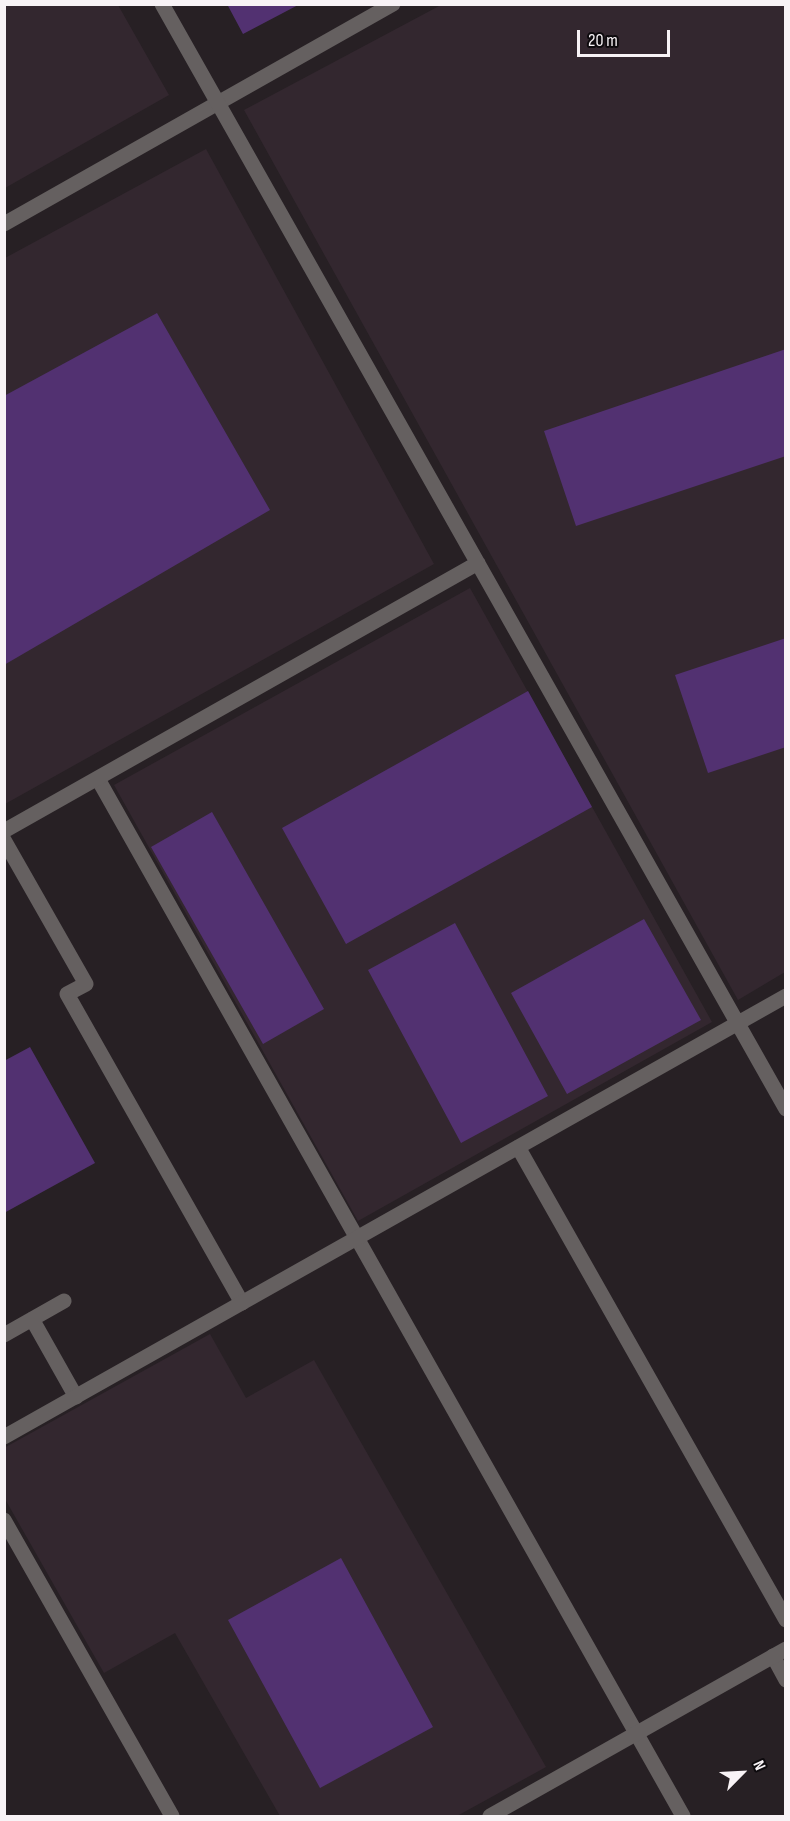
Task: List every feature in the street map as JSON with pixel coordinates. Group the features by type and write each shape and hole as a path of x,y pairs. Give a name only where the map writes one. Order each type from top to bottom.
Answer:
{"street":[{"path":"162,4 786,1109"},
{"path":"4,224 393,4"},
{"path":"4,831 478,563"},
{"path":"98,779 683,1816"},
{"path":"4,840 86,984 68,994 242,1303"},
{"path":"4,1437 786,996"},
{"path":"518,1147 786,1620"},
{"path":"4,1335 64,1301"},
{"path":"32,1319 76,1397"},
{"path":"4,1520 172,1816"},
{"path":"490,1816 779,1653 786,1680"}],"shaded area":[{"path":"5,4 118,5 169,95 5,188"},
{"path":"441,5 785,5 785,972 738,1000 244,110"},
{"path":"206,149 434,564 5,804 5,258"},
{"path":"470,588 712,1022 358,1221 114,785"},
{"path":"210,1334 246,1398 314,1360 546,1767 457,1816 280,1816 175,1633 104,1673 5,1499 4,1448"}],"building":[{"path":"227,4 300,4 243,34"},
{"path":"157,313 270,510 4,665 4,396"},
{"path":"786,349 786,456 576,526 544,431"},
{"path":"786,638 786,747 708,773 675,675"},
{"path":"528,691 592,807 346,944 282,828"},
{"path":"212,812 324,1009 263,1044 151,847"},
{"path":"644,919 701,1020 567,1094 511,993"},
{"path":"455,923 548,1096 461,1143 368,970"},
{"path":"30,1047 95,1163 4,1213 4,1061"},
{"path":"341,1558 433,1727 320,1788 228,1620"}]}
